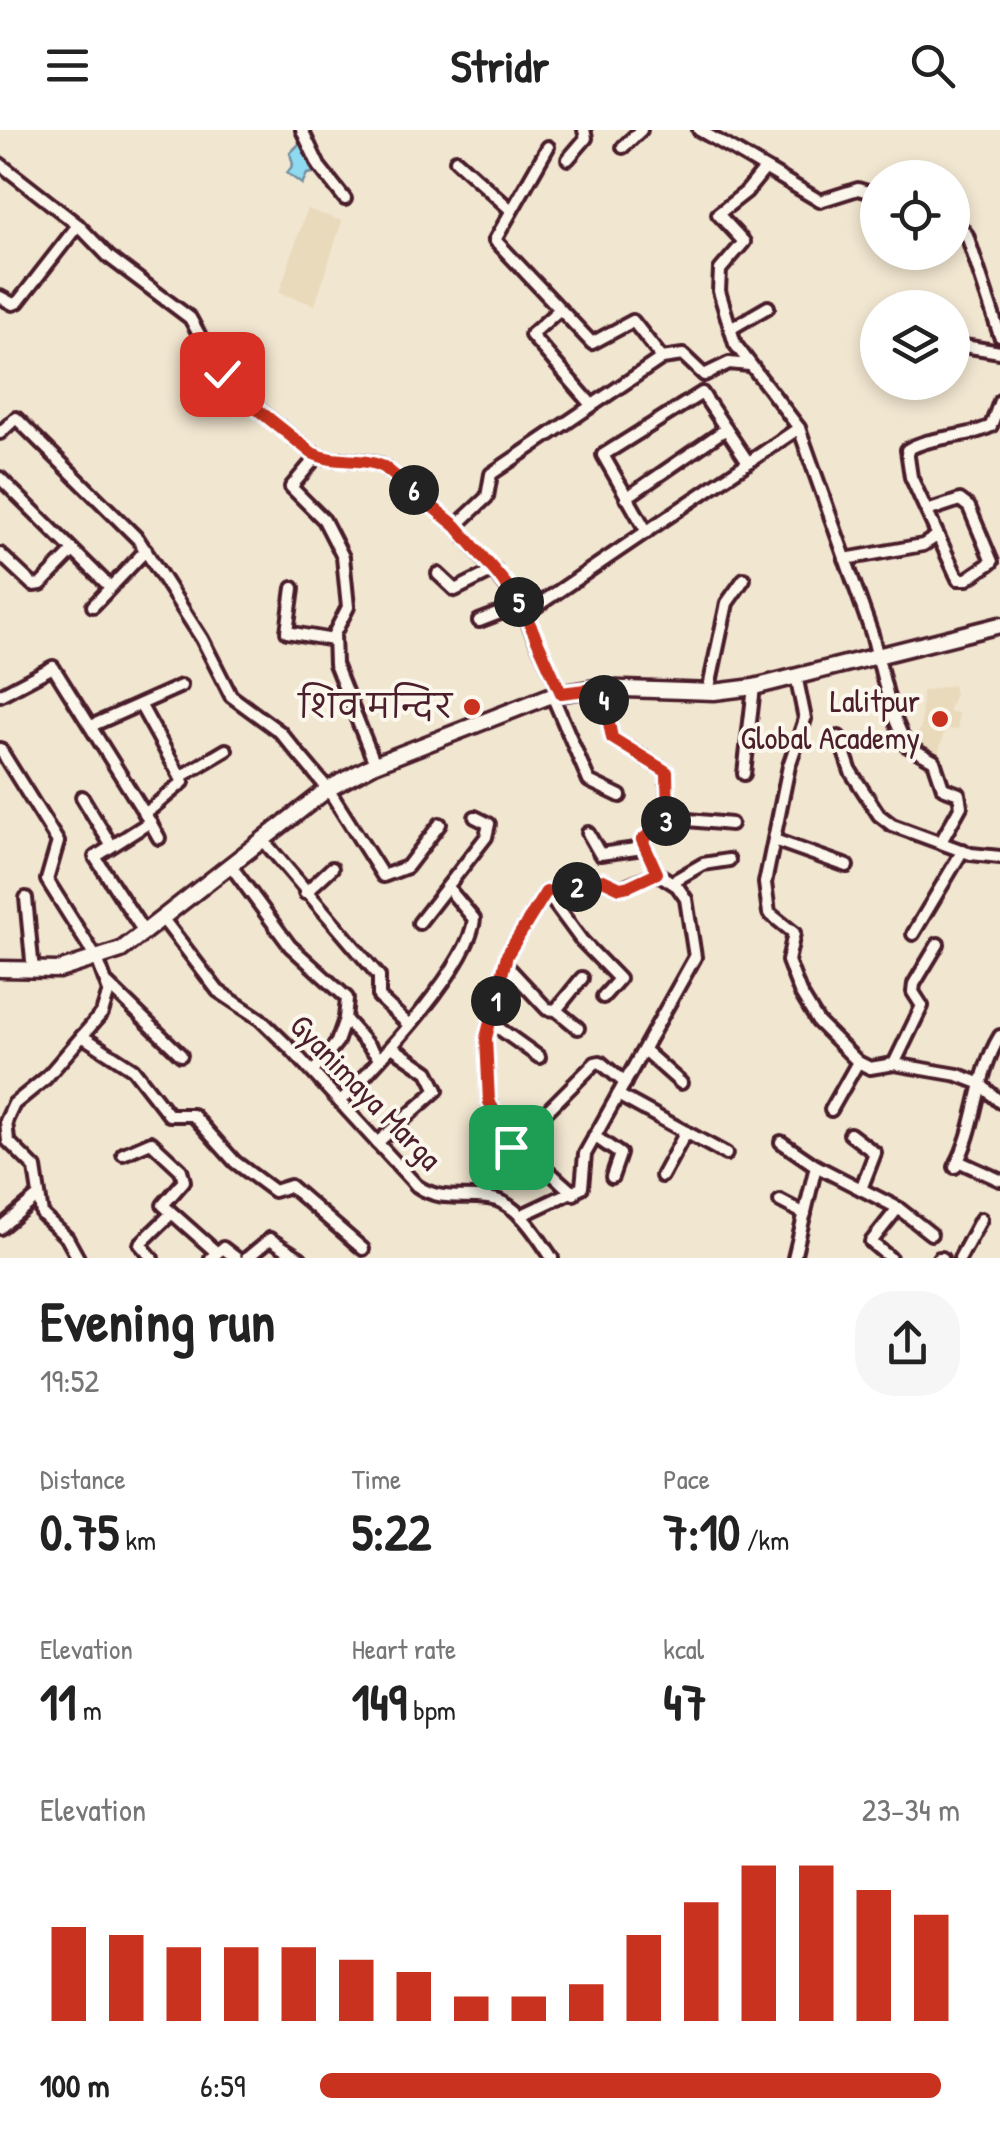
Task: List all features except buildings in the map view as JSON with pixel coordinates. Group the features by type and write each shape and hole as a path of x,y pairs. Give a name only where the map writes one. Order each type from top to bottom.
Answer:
{"main road":[{"path":"0,969 33,971 98,961 163,919 328,789 375,764 556,694 602,688 708,692 754,688 1000,625"}],"street":[{"path":"302,130 312,154 345,198"},
{"path":"568,159 586,138 584,130"},
{"path":"623,147 641,130"},
{"path":"699,130 726,142 764,170 820,201 860,190"},
{"path":"548,146 495,240 594,344 634,321 662,358"},
{"path":"456,160 511,210"},
{"path":"0,164 78,225 109,257 190,318 232,389 317,456 384,467 456,526 523,610 589,781 620,796"},
{"path":"764,170 718,214 744,242 720,270 735,344 799,428 878,657 891,710 906,745 934,761 943,788 960,794 961,806 942,840"},
{"path":"0,297 12,304 18,302 78,225"},
{"path":"970,245 1000,336"},
{"path":"732,328 768,307"},
{"path":"559,310 531,335 592,405"},
{"path":"970,347 1000,352"},
{"path":"456,526 487,497 491,474 662,358 683,355 704,375 729,363 750,366"},
{"path":"647,532 603,455 700,393 748,462"},
{"path":"930,510 960,500 969,507 992,562 968,579 958,580 937,536 930,510 911,476 908,450 991,426 1000,401"},
{"path":"0,432 16,418 120,518 146,550 202,639 231,696 280,732 328,789 387,878 407,867 440,824"},
{"path":"479,621 523,610 647,532 799,428"},
{"path":"626,498 726,430"},
{"path":"317,456 291,487 324,520 343,558 348,606 333,640 339,678 375,764"},
{"path":"0,478 109,586"},
{"path":"845,559 922,545 937,536"},
{"path":"93,606 146,550"},
{"path":"0,554 32,585 41,584 72,552"},
{"path":"438,574 455,590 494,570"},
{"path":"708,692 727,603 744,579"},
{"path":"292,588 287,632 333,640"},
{"path":"0,695 53,667 159,838"},
{"path":"797,680 805,720 789,766 766,901 779,924 794,934 788,962 791,974 811,1012 858,1062 870,1068 894,1064 979,1083 1000,1102"},
{"path":"91,726 180,686"},
{"path":"602,688 612,738 667,772 668,818"},
{"path":"744,774 754,688"},
{"path":"141,706 182,776 180,786 148,818 95,858 144,932"},
{"path":"839,737 851,772 880,815 892,824 963,850 1000,857"},
{"path":"0,749 58,842 47,880 98,961 107,983 108,1003 46,1078 8,1112 8,1141 34,1168 42,1214 67,1238 78,1258"},
{"path":"182,776 226,750"},
{"path":"82,797 111,845"},
{"path":"419,923 490,828 475,817"},
{"path":"552,1258 520,1216 574,1194 584,1182 584,1154 696,957 688,925 690,912 672,882 657,873 642,840 668,818 731,824"},
{"path":"588,833 600,854 643,848"},
{"path":"263,840 379,976 382,1002 409,1024"},
{"path":"774,840 847,866"},
{"path":"914,934 963,850"},
{"path":"672,882 703,864 730,860"},
{"path":"231,866 290,946 347,998 337,1042 313,1072"},
{"path":"305,893 332,868"},
{"path":"574,1194 544,1168 516,1156 511,1137 489,1102 492,1081 486,1054 490,1022 515,938 546,892 603,880 620,888 657,873"},
{"path":"341,1101 392,1047 446,976 473,926 470,911 448,888"},
{"path":"546,892 582,941 618,976 617,984 602,997"},
{"path":"26,898 33,971"},
{"name":"Gyanimaya Marga","path":"163,919 218,991 260,1019 425,1192 449,1198 489,1198 520,1216"},
{"path":"894,1064 922,1006 914,984 938,944"},
{"path":"505,964 541,1004 556,1010 578,1028"},
{"path":"556,1010 582,978"},
{"path":"107,983 180,1055"},
{"path":"344,1019 380,1059"},
{"path":"490,1022 539,1057"},
{"path":"82,1036 133,1069 169,1115 192,1115 256,1180 274,1191 290,1186 362,1249"},
{"path":"1000,1036 979,1083 972,1135 957,1164 1000,1180"},
{"path":"376,1143 437,1090 428,1072 392,1047"},
{"path":"645,1051 682,1083"},
{"path":"511,1147 594,1063 600,1062 625,1083"},
{"path":"831,1110 858,1062"},
{"path":"618,1094 726,1154"},
{"path":"662,1176 686,1132"},
{"path":"850,1134 875,1154 861,1189"},
{"path":"594,1136 620,1154 612,1176"},
{"path":"123,1154 151,1142 181,1170 184,1181 163,1202 171,1214 214,1255 223,1248 236,1258"},
{"path":"781,1142 816,1166 898,1208 931,1234"},
{"path":"794,1258 816,1166"},
{"path":"0,1228 37,1197"},
{"path":"780,1201 805,1214"},
{"path":"881,1256 872,1242 898,1208"},
{"path":"152,1258 140,1244 171,1214"},
{"path":"960,1258 981,1219"},
{"path":"247,1258 270,1239 300,1258"}],"shaded area":[{"path":"307,209 342,221 315,305 279,293"},
{"name":"Lalitpur Global Academy","path":"953,685 955,694 948,712 958,713 958,730 945,729 938,755 914,744 921,725 922,691"}],"water":[{"path":"301,142 313,173 307,174 302,184 287,173 293,165 290,153"}],"place":[{"name":"शिव मन्दिर","path":"472,707"},
{"name":"Lalitpur Global Academy","path":"940,719"}],"route":[{"path":"222,374 232,389 312,453 323,459 374,462 384,467 456,526 518,598 561,693 602,688 612,738 646,760 662,765 667,772 668,818 642,840 657,873 620,888 603,880 546,892 534,904 507,955 486,1038 486,1054 492,1081 489,1102 511,1137 511,1147"}]}
